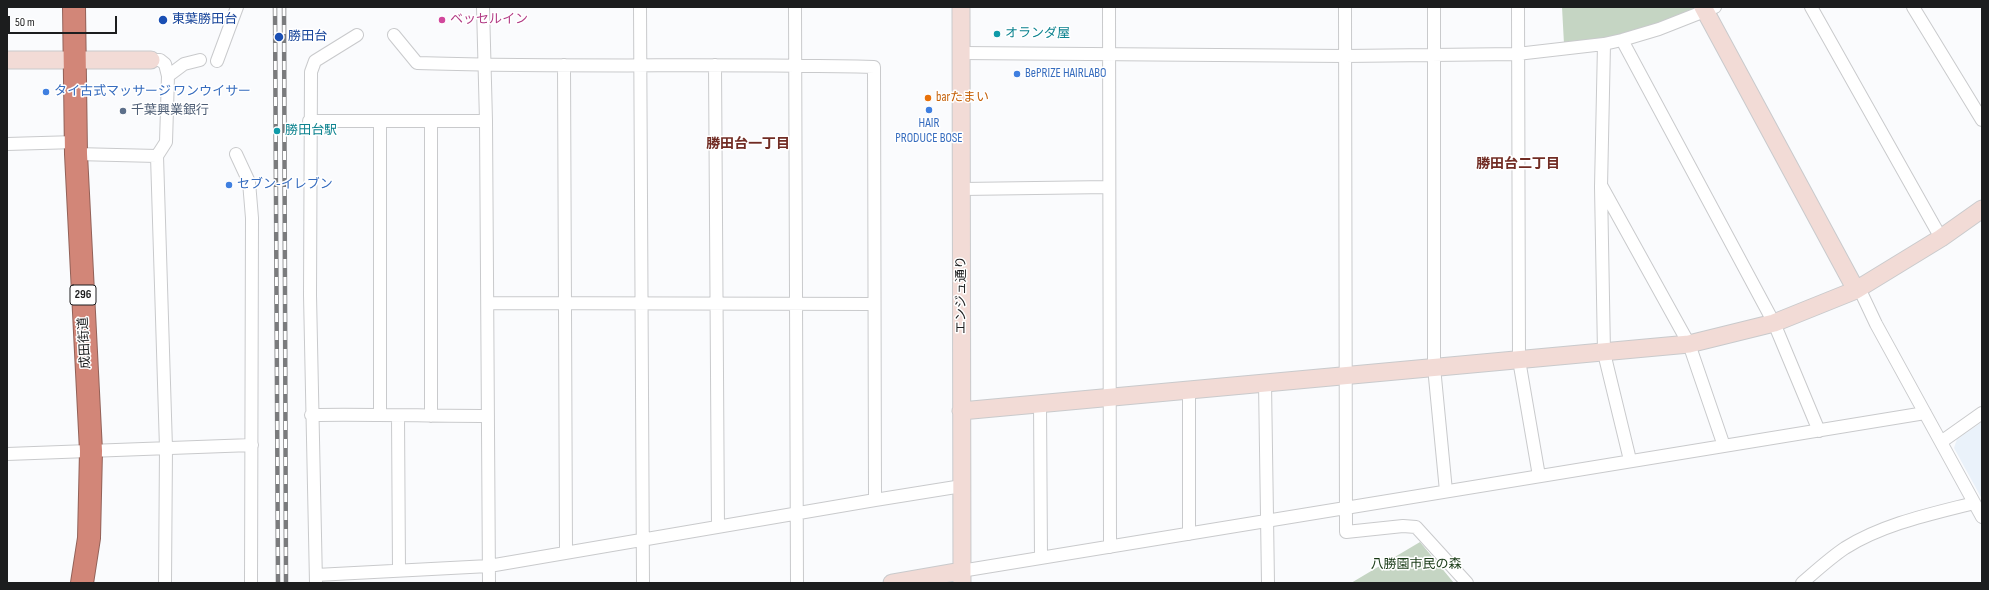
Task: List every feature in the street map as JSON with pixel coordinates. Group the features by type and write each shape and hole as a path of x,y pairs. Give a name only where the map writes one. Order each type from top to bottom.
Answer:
{"highway":[{"name":"成田街道","path":"74,7 76,148 91,451 89,538 82,583"}],"street":[{"path":"217,62 237,7"},
{"path":"483,7 488,303 489,583"},
{"path":"640,7 643,583"},
{"path":"795,7 797,583"},
{"name":"エンジュ通り","path":"961,7 962,577"},
{"path":"1109,7 1111,397 1110,547"},
{"path":"1345,7 1346,532 1403,526 1416,527 1467,583"},
{"path":"1434,7 1434,367 1446,491"},
{"path":"1518,7 1519,360 1539,476"},
{"path":"1811,7 1941,238"},
{"path":"1913,7 1982,120"},
{"path":"961,53 1345,56 1517,54 1604,44 1622,40 1708,8 1857,289 1982,517"},
{"path":"357,35 315,61 311,72 309,121 311,415 316,579 399,570 489,566 962,486"},
{"path":"394,35 417,63 485,65 795,65 874,67 875,500"},
{"path":"1622,40 1774,322 1819,431"},
{"path":"1604,44 1601,187 1604,353 1630,460"},
{"path":"7,60 160,60 165,64 168,76 166,142 157,156 166,448 165,583"},
{"path":"168,76 184,64 200,60"},
{"path":"564,65 566,552"},
{"path":"715,65 718,527"},
{"path":"309,121 486,121"},
{"path":"380,121 380,414"},
{"path":"431,121 431,416"},
{"path":"7,144 76,148 157,156"},
{"path":"236,154 249,182 252,218 251,583"},
{"path":"962,189 1109,187"},
{"path":"1601,187 1689,344 1724,446"},
{"path":"961,411 1689,344 1774,322 1857,289 1941,238 1982,208"},
{"path":"488,303 874,304"},
{"path":"1265,383 1268,583"},
{"path":"1189,389 1189,534"},
{"path":"1040,403 1041,558"},
{"path":"892,583 962,577 1041,558 1630,460 1925,413"},
{"path":"1941,442 1982,413"},
{"path":"311,415 380,414 398,416 488,416"},
{"path":"398,416 399,570"},
{"path":"7,454 252,445"},
{"path":"1802,583 1834,556 1870,535 1921,516 1974,503"}],"shaded area":[{"path":"1982,422 1982,499 1954,448 1957,439"}],"green space":[{"path":"1562,7 1700,7 1701,9 1621,37 1564,44"},
{"name":"八勝園市民の森","path":"1420,542 1454,583 1351,583"}],"railway":[{"path":"275,7 278,583"},
{"path":"284,7 286,583"}],"place":[{"name":"東葉勝田台","path":"163,20"},
{"name":"ベッセルイン","path":"442,20"},
{"name":"オランダ屋","path":"997,34"},
{"name":"勝田台","path":"279,37"},
{"name":"BePRIZE HAIRLABO","path":"1017,74"},
{"name":"タイ古式マッサージ ワンウイサー","path":"46,92"},
{"name":"barたまい","path":"928,98"},
{"name":"HAIR PRODUCE BOSE","path":"929,110"},
{"name":"千葉興業銀行","path":"123,111"},
{"name":"勝田台駅","path":"277,131"},
{"name":"セブン-イレブン","path":"229,185"}],"district":[{"name":"勝田台一丁目","path":"748,144"},
{"name":"勝田台二丁目","path":"1518,164"}]}
